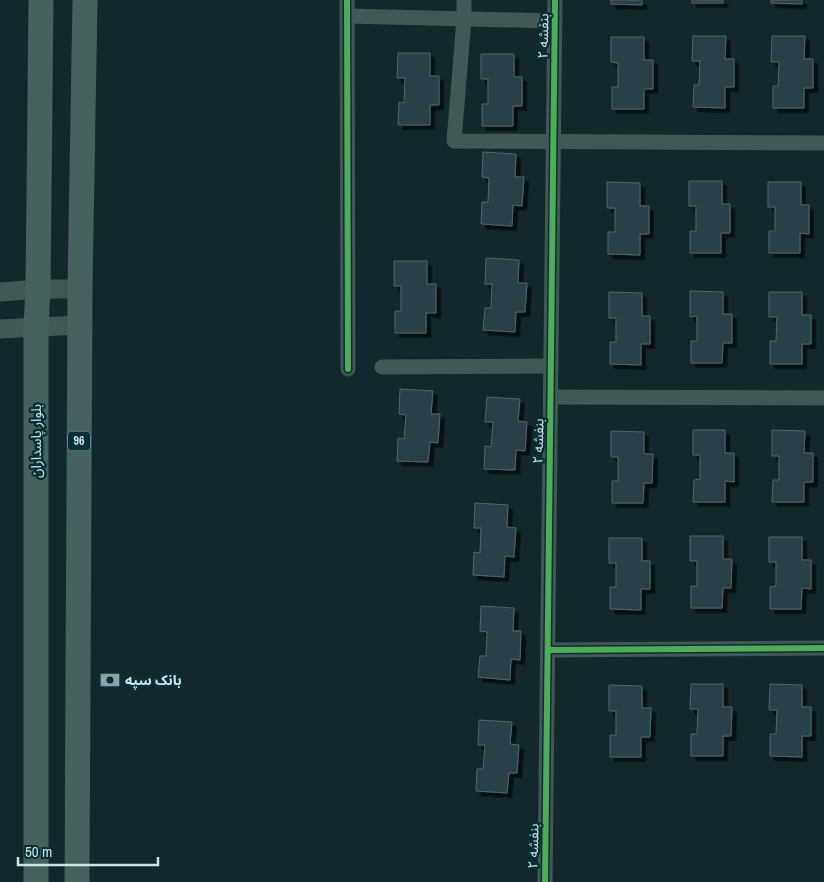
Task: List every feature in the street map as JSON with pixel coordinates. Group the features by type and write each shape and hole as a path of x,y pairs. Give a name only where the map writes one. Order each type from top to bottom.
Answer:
{"highway":[{"name":"بلوار پاسداران","path":"36,882 36,326 41,0"},
{"name":"96","path":"77,882 80,289 85,0"}],"street":[{"path":"347,0 348,370"},
{"path":"464,0 454,141 824,144"},
{"name":"بنفشه ۲","path":"545,882 556,0"},
{"path":"347,16 555,21"},
{"path":"0,292 38,289 80,289"},
{"path":"0,329 80,325"},
{"path":"382,367 551,366"},
{"path":"551,397 824,398"},
{"path":"548,650 824,648"}],"building":[{"path":"611,0 642,0 642,5 611,4"},
{"path":"692,0 723,0 723,3 692,3"},
{"path":"771,0 802,0 802,4 771,3"},
{"path":"693,36 726,36 725,59 734,59 734,87 725,87 725,108 693,107 694,85 699,85 700,61 692,61"},
{"path":"772,36 805,36 804,59 813,59 813,88 804,88 804,108 773,108 773,86 778,86 779,62 771,62"},
{"path":"611,37 644,37 644,60 653,60 653,89 644,89 644,109 612,109 612,87 618,87 618,63 611,62"},
{"path":"398,53 430,53 430,76 439,76 439,105 430,105 430,125 398,125 399,102 404,103 405,78 397,78"},
{"path":"481,54 514,54 514,77 522,77 522,106 513,106 513,126 482,126 482,104 488,104 488,79 481,79"},
{"path":"483,152 516,154 515,177 524,177 522,206 513,205 512,226 481,224 482,202 488,202 489,178 482,177"},
{"path":"689,181 722,181 722,204 730,204 730,233 721,233 721,253 690,253 690,231 696,231 696,206 689,206"},
{"path":"607,182 640,183 640,206 649,206 649,234 640,234 640,255 608,254 608,232 615,232 615,208 607,208"},
{"path":"768,182 801,182 801,205 809,205 809,234 800,233 800,253 769,253 769,231 775,231 775,207 768,207"},
{"path":"486,258 519,260 518,283 527,283 525,312 516,312 515,332 483,330 485,308 491,308 492,284 485,284"},
{"path":"394,261 427,261 427,284 436,284 436,313 426,313 426,333 395,333 395,311 401,311 401,286 394,286"},
{"path":"690,291 723,292 723,314 732,314 732,343 723,343 722,363 691,363 691,341 697,341 697,316 690,317"},
{"path":"609,292 642,293 642,316 650,316 650,344 641,344 641,365 610,364 610,342 616,342 616,318 609,318"},
{"path":"769,292 802,292 802,315 811,315 811,344 802,344 802,364 770,364 770,341 776,341 777,317 769,317"},
{"path":"400,389 433,391 431,414 440,414 438,443 430,442 428,462 397,461 398,438 404,439 406,415 399,414"},
{"path":"487,397 520,399 518,421 527,422 525,451 516,450 515,470 484,469 485,446 491,447 493,422 485,422"},
{"path":"693,430 725,430 725,453 734,453 734,482 725,481 725,502 693,502 694,480 700,479 700,455 693,455"},
{"path":"772,430 805,431 804,453 813,453 813,482 804,482 804,502 772,502 773,480 779,480 779,456 772,456"},
{"path":"611,431 644,432 644,454 653,454 652,483 644,483 643,503 612,503 612,481 618,481 618,457 611,457"},
{"path":"475,503 508,505 507,527 516,528 514,557 505,556 504,577 473,575 474,552 480,553 481,528 474,528"},
{"path":"690,536 723,536 723,559 732,559 731,588 723,588 722,608 691,608 691,586 697,586 697,561 690,561"},
{"path":"769,537 802,537 802,560 811,560 811,589 802,588 801,609 770,609 770,587 776,586 776,562 769,562"},
{"path":"609,538 642,538 642,561 650,561 650,589 641,589 641,610 610,609 610,587 616,587 616,563 609,563"},
{"path":"481,606 514,608 513,631 521,631 520,660 511,659 510,680 478,677 480,656 486,656 487,632 480,631"},
{"path":"691,684 723,684 723,707 732,707 731,736 723,736 723,756 691,756 691,734 697,734 698,709 690,709"},
{"path":"770,684 802,685 802,707 811,707 811,736 802,736 802,757 770,756 770,734 776,734 777,710 769,710"},
{"path":"609,685 642,686 642,708 651,708 650,737 641,737 641,757 610,757 610,735 616,735 616,711 609,711"},
{"path":"479,720 512,722 510,744 519,745 517,773 509,773 507,793 476,791 477,769 483,769 485,745 478,745"}],"cycle path":[{"path":"347,0 348,369"},
{"path":"545,882 555,0"},
{"path":"548,650 824,648"}],"place":[{"name":"بانک سپه","path":"110,680"}]}
